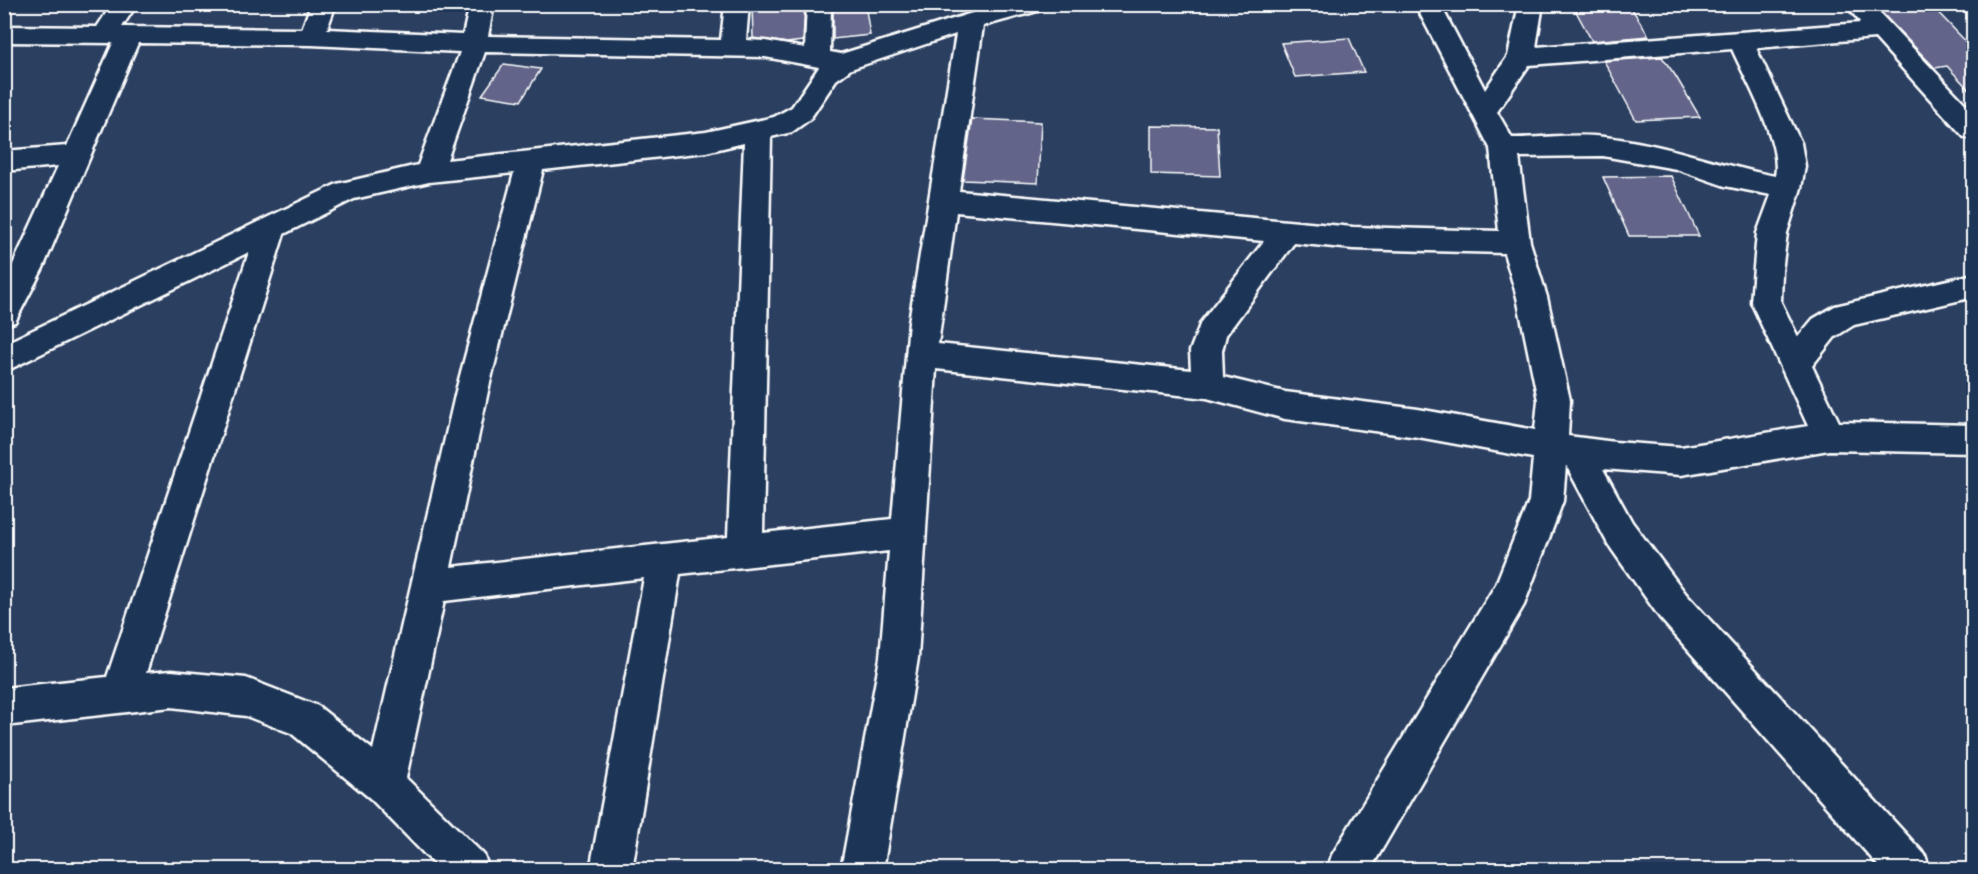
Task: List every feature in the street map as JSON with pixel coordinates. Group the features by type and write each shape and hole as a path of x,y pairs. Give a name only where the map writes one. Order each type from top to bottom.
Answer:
{"street":[{"path":"4,313 16,269 77,155 125,4"},
{"path":"310,37 324,4"},
{"path":"429,172 476,44 478,18 482,4"},
{"path":"734,49 737,4"},
{"path":"4,358 347,191 429,172 706,142 782,125 801,113 827,74 830,60 819,4"},
{"path":"4,34 310,37 476,44 777,50 830,60 1032,4"},
{"path":"1427,4 1504,148 1515,242 1532,297 1563,449 1673,606 1910,870"},
{"path":"1483,112 1521,57 1531,4"},
{"path":"1857,4 1974,130"},
{"path":"862,870 899,658 924,322 971,21"},
{"path":"1521,57 1879,30"},
{"path":"1740,40 1787,143 1791,166 1787,188 1772,232 1766,302 1829,436"},
{"path":"745,551 758,130"},
{"path":"1504,148 1603,146 1679,160 1725,176 1787,188"},
{"path":"4,161 77,155"},
{"path":"385,784 472,391 531,160"},
{"path":"943,200 1353,238 1515,242"},
{"path":"120,695 272,227"},
{"path":"1208,385 1206,351 1212,331 1286,233"},
{"path":"1795,364 1824,328 1846,315 1974,285"},
{"path":"921,355 1208,385 1251,399 1295,408 1417,423 1563,449 1681,461 1829,436 1974,439"},
{"path":"1347,870 1511,593 1563,449"},
{"path":"428,586 908,533"},
{"path":"611,870 665,560"},
{"path":"4,707 171,689 246,697 304,718 385,784 469,870"}],"building":[{"path":"752,4 805,4 803,41 787,43 753,38"},
{"path":"865,4 870,35 833,39 833,7"},
{"path":"1572,4 1629,4 1649,36 1592,41"},
{"path":"1894,4 1930,4 1974,50 1974,95 1947,66 1935,68 1877,8"},
{"path":"1349,38 1364,72 1295,77 1281,43"},
{"path":"1662,57 1700,117 1636,120 1604,61"},
{"path":"504,64 541,69 521,101 482,95"},
{"path":"972,119 1041,122 1038,183 963,180"},
{"path":"1151,126 1217,127 1220,176 1151,174"},
{"path":"1671,176 1699,236 1629,236 1603,177"}]}
